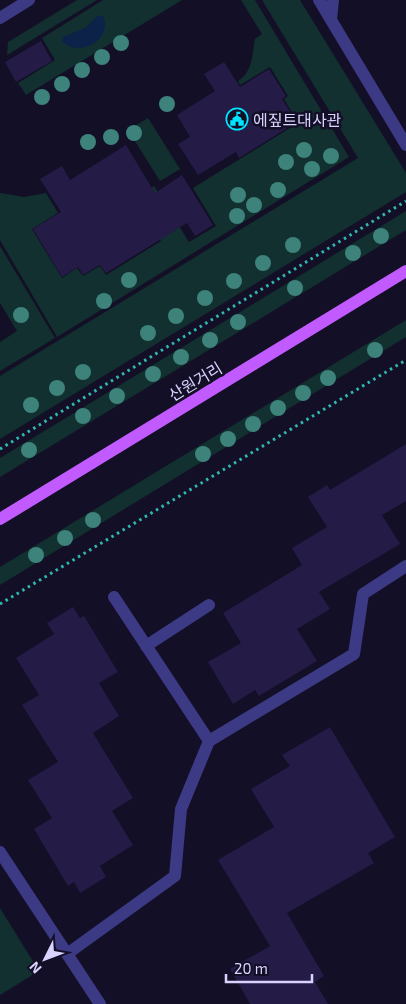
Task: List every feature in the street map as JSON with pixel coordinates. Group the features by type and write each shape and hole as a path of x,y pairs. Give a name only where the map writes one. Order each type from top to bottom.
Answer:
{"main road":[{"name":"산원거리","path":"0,519 406,271"}],"street":[{"path":"0,18 29,0"},
{"path":"319,0 406,145"},
{"path":"331,20 332,0"},
{"path":"67,954 175,876 181,810 209,741 354,654 363,594 406,566"},
{"path":"114,597 209,741"},
{"path":"146,646 209,604"},
{"path":"0,852 100,1004"}],"path":[{"path":"0,449 406,201"},
{"path":"0,604 406,360"}],"green space":[{"path":"77,0 97,0 7,55 8,42"},
{"path":"103,0 182,0 26,95 18,83 55,60 42,38"},
{"path":"241,0 255,0 349,157 57,337 0,240 0,193 24,197 46,193 58,213 32,229 62,278 77,268 83,276 100,266 106,275 161,241 134,198 154,186 189,242 216,226 193,188 298,123 284,99 288,96 270,67 240,85 238,81 247,73 255,39 262,34"},
{"path":"262,0 300,0 406,173 406,192 0,439 0,376 358,158"},
{"path":"148,118 180,169 160,181 128,130"},
{"path":"406,211 406,230 0,477 0,458"},
{"path":"0,246 55,338 0,371 0,342 17,331 0,303"},
{"path":"406,320 406,337 0,585 0,567"},
{"path":"0,908 39,971 0,995"}],"water":[{"path":"98,15 104,17 105,27 100,38 95,43 84,48 78,48 67,45 62,41 63,37 85,28"}],"building":[{"path":"41,41 52,61 16,82 5,62"},
{"name":"에짚트대사관","path":"224,62 240,87 269,69 286,96 282,99 297,122 239,158 236,152 198,175 178,144 190,137 177,115 215,91 204,74"},
{"path":"126,145 155,193 182,175 213,225 195,236 187,223 106,273 100,265 83,275 78,267 62,277 33,229 61,212 40,179 62,166 70,180"},
{"path":"406,444 406,501 382,515 400,544 319,592 330,609 297,629 317,661 259,696 255,690 233,704 208,662 241,643 223,613 302,565 292,548 327,527 308,497 327,485 330,490"},
{"path":"73,607 80,618 84,616 118,672 99,683 119,716 93,733 133,798 112,811 133,845 100,866 106,877 80,893 74,882 68,886 34,829 52,818 28,780 58,762 22,705 39,695 16,658 54,634 47,623"},
{"path":"330,727 395,837 368,853 374,863 287,913 324,976 315,982 328,1004 250,1004 230,969 270,946 218,860 274,827 251,789 290,766 282,755"}],"place":[{"name":"에짚트대사관","path":"237,119"}]}
